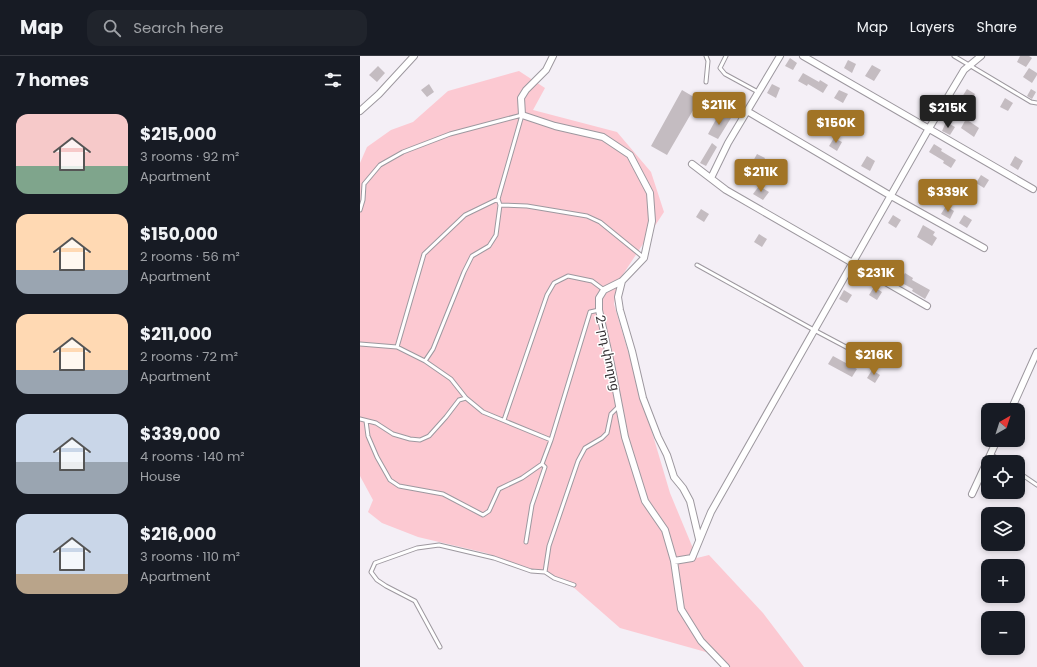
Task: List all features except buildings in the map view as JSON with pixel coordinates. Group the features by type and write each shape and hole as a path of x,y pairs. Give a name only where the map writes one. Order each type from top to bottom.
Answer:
{"street":[{"path":"360,110 379,94 414,56"},
{"path":"553,56 546,70 526,90 521,98 522,116 555,126 603,137 630,155 650,193 652,221 644,258 622,281 604,290"},
{"path":"711,178 728,143 780,56"},
{"path":"803,56 928,130 1033,189"},
{"path":"674,561 692,558 710,512 928,130 964,70 981,56"},
{"path":"747,111 891,196 984,248"},
{"path":"692,164 726,190 927,306"},
{"path":"622,281 618,296 620,310 632,351 643,398 658,437 667,454 674,478 690,501 700,539"},
{"name":"2-րդ փողոց","path":"604,290 599,298 599,310 625,437 645,501 665,530 674,561 681,609 701,641 726,667"},
{"path":"1013,403 1037,352"},
{"path":"972,494 994,447"}],"lane":[{"path":"706,56 708,61 706,82"},
{"path":"726,56 720,68 726,74 758,92"},
{"path":"954,56 1031,102 1037,103"},
{"path":"425,361 434,349 464,272 472,256 489,246 496,235 500,205 498,199 522,116"},
{"path":"360,210 363,200 364,184 380,165 402,152 450,134 522,116"},
{"path":"397,346 424,254 465,215 498,199"},
{"path":"500,205 527,206 587,216 600,222 644,258"},
{"path":"697,265 880,365"},
{"path":"504,420 547,295 554,282 568,276 592,281 604,290"},
{"path":"366,421 368,436 377,458 390,480 399,486 443,494 482,515 489,511 499,489 522,478 542,464 590,312 599,310"},
{"path":"360,344 397,346 425,361 451,379 466,398 482,412 550,440"},
{"path":"360,419 376,423 393,434 420,440 429,436 459,400 466,398"},
{"path":"546,572 549,546 578,461 586,448 607,434 611,414 619,405"},
{"path":"526,542 532,505 545,467 542,464"},
{"path":"1025,477 1037,485"},
{"path":"440,647 416,601 377,580 371,572 375,563 417,548 439,545 494,558 531,571 546,572 554,578 574,585"}],"shaded area":[{"path":"519,71 545,88 533,110 617,132 651,172 664,212 618,282 614,304 670,493 697,558 709,555 763,613 804,667 729,667 713,654 620,628 564,579 539,573 486,553 418,537 382,523 368,512 373,500 360,476 360,163 367,147 391,130 413,122 448,91"}]}
